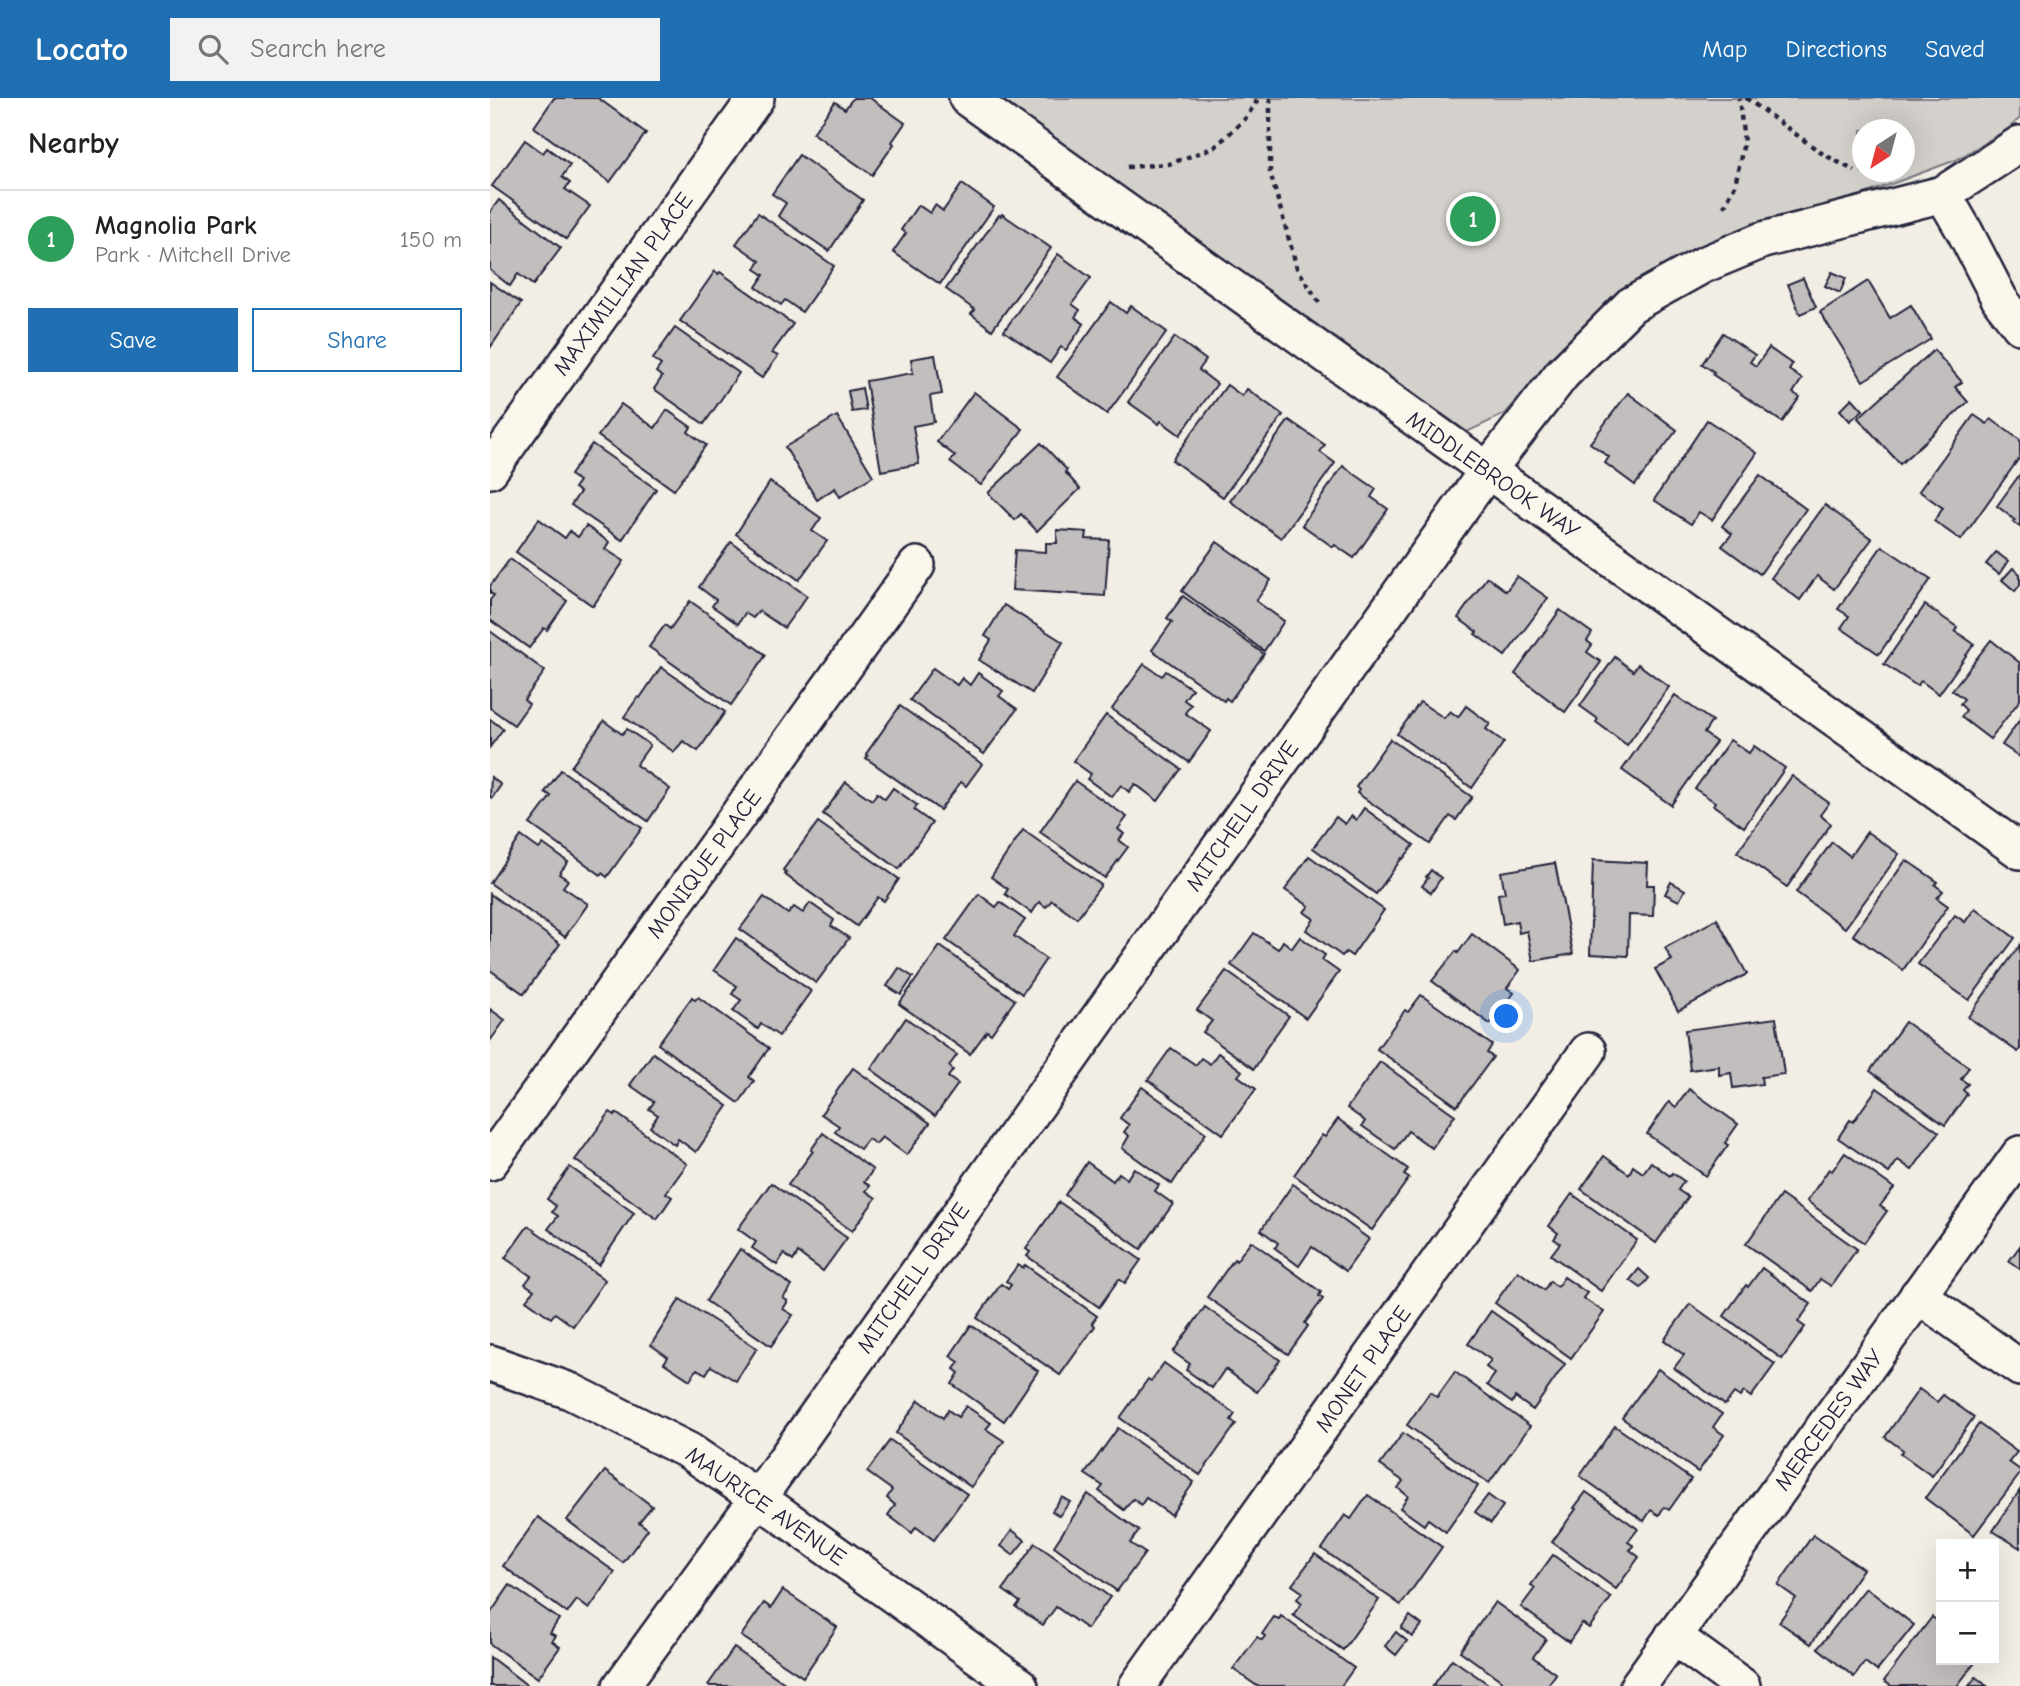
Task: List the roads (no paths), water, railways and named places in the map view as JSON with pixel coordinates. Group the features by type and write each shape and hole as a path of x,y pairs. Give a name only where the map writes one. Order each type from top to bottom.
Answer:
{"street":[{"name":"MAXIMILLIAN PLACE","path":"490,470 756,98"},
{"name":"MIDDLEBROOK WAY","path":"967,98 2020,850"},
{"name":"MITCHELL DRIVE","path":"621,1686 758,1498 1487,471 1562,374 1631,305 1703,265 1763,240 1943,194 2020,144"},
{"path":"1943,194 2000,300 2020,327"},
{"name":"MONIQUE PLACE","path":"490,1162 917,565"},
{"name":"MONET PLACE","path":"1137,1686 1588,1051"},
{"name":"MERCEDES WAY","path":"1638,1686 2020,1154"},
{"path":"1919,1295 2020,1368"},
{"name":"MAURICE AVENUE","path":"490,1363 570,1391 690,1451 1020,1686"},
{"path":"1673,1636 1742,1686"}],"place":[{"name":"Magnolia Park","path":"1473,219"}]}
